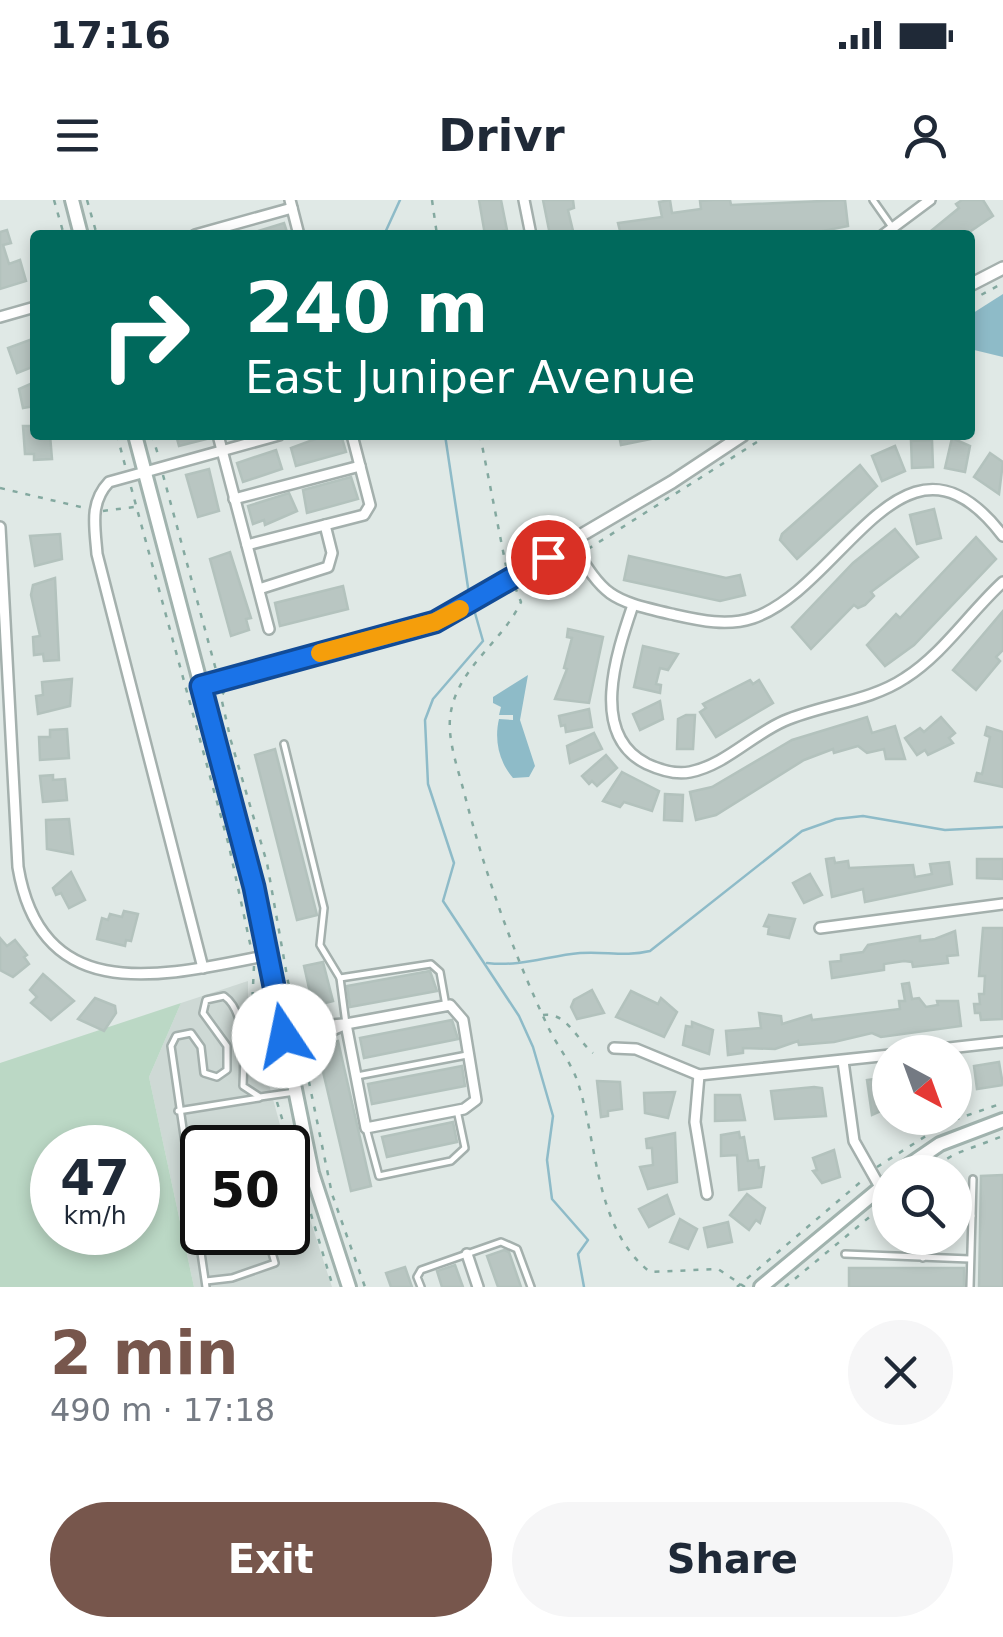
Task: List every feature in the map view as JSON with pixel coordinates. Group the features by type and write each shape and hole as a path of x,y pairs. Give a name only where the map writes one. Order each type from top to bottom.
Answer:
{"main road":[{"path":"72,200 80,230"},
{"path":"136,440 268,954 318,1195 350,1287"},
{"path":"924,1155 940,1144 1003,1120"},
{"path":"761,1287 872,1195"}],"street":[{"path":"524,200 530,230"},
{"path":"894,230 930,200"},
{"path":"210,230 291,204 298,230"},
{"path":"975,282 1003,268"},
{"path":"0,317 30,309"},
{"path":"219,440 269,630"},
{"path":"203,968 98,554 94,510 98,493 109,482 259,440"},
{"path":"247,545 364,514 370,505 353,440"},
{"path":"201,686 450,614 503,588 735,440"},
{"path":"234,499 360,466"},
{"path":"571,543 600,588 633,605 711,622 754,617 798,588 893,502 924,489 967,498 980,506 1003,536"},
{"path":"259,589 328,567 332,553 325,525"},
{"path":"0,527 5,736 21,886 49,936 76,959 114,974 151,976 268,954"},
{"path":"633,605 611,695 614,724 636,758 663,772 688,773 709,766 783,721 876,693 907,677 1003,582"},
{"path":"820,928 1003,904"},
{"path":"284,1036 346,1024 446,1006 462,1015 477,1096 469,1108 366,1128 346,1024"},
{"path":"972,1045 1003,1042"},
{"path":"614,1048 636,1049 699,1075 872,1057"},
{"path":"843,1060 854,1141 872,1166"},
{"path":"699,1075 694,1122 708,1194"},
{"path":"467,1254 478,1287"}],"lane":[{"path":"873,200 894,230"},
{"path":"284,744 324,908 320,944 340,978 346,1024"},
{"path":"340,978 431,964 440,972 446,1006"},
{"path":"180,1125 171,1046 176,1036 183,1032 197,1037 204,1073 217,1077 227,1070 227,1046 203,1012 206,1000 216,995 232,1002 236,1009 244,1060 243,1086 260,1097"},
{"path":"357,1076 470,1055"},
{"path":"178,1111 295,1092"},
{"path":"366,1128 379,1176 452,1161 460,1155 465,1148 457,1110"},
{"path":"972,1216 973,1180"},
{"path":"421,1287 417,1276 421,1270 510,1243 522,1260 531,1287"},
{"path":"845,1254 970,1259"},
{"path":"202,1255 206,1284 276,1263 273,1255"},
{"path":"970,1255 970,1287"},
{"path":"231,1287 232,1278"}],"path":[{"path":"54,200 63,230"},
{"path":"87,200 96,230"},
{"path":"432,200 436,230"},
{"path":"975,298 1003,283"},
{"path":"117,440 126,471"},
{"path":"154,440 159,458"},
{"path":"481,440 507,571"},
{"path":"587,550 760,440"},
{"path":"163,474 215,667"},
{"path":"130,483 229,846 251,950"},
{"path":"0,488 87,509"},
{"path":"99,511 136,506"},
{"path":"503,588 569,560"},
{"path":"515,586 521,602 515,616 466,677 454,698 450,722 482,864 543,1015 578,1081 590,1143 613,1219 642,1266 664,1273 718,1269 744,1287"},
{"path":"228,688 221,697 266,863 272,913 288,970 332,1194 365,1287"},
{"path":"255,969 252,1006 271,1086"},
{"path":"543,1015 552,1014 566,1022 593,1053"},
{"path":"278,1102 333,1287"},
{"path":"896,1155 948,1122 1003,1104"},
{"path":"953,1155 1003,1136"},
{"path":"739,1285 864,1179"},
{"path":"785,1287 872,1215"}],"shaded area":[{"path":"248,981 248,1007 280,1125 180,1125 180,1222 149,1077 181,1003"},
{"path":"310,1220 332,1287 194,1287 187,1255 310,1255"}],"green space":[{"path":"181,1003 149,1077 159,1125 30,1125 30,1255 160,1255 160,1128 180,1222 180,1255 187,1255 194,1287 0,1287 0,1063"}],"water":[{"path":"1003,294 1003,357 975,350 975,312"},
{"path":"528,675 520,720 535,766 529,777 513,778 501,758 497,735 499,719 513,720 513,715 499,715 501,707 493,703 493,697"}],"building":[{"path":"479,200 501,200 507,230 484,230"},
{"path":"543,200 573,200 574,208 568,210 573,230 549,230"},
{"path":"670,200 672,213 701,209 700,201 713,200 730,200 731,205 845,200 848,226 828,230 620,230 618,223 662,217 659,202"},
{"path":"962,200 983,200 993,216 972,230 932,230 959,208 956,204"},
{"path":"284,223 286,230 262,230"},
{"path":"7,230 11,243 3,245 9,264 20,260 26,281 0,289 0,232"},
{"path":"30,340 30,368 17,373 8,348"},
{"path":"30,384 30,407 23,408 19,389"},
{"path":"23,426 30,426 30,440 50,440 52,459 34,460 34,454 25,454"},
{"path":"177,440 202,440 179,446"},
{"path":"313,440 342,440 346,452 296,466 291,448"},
{"path":"620,440 646,440 621,445"},
{"path":"932,440 933,467 912,468 911,441"},
{"path":"952,440 970,446 965,472 945,468"},
{"path":"895,446 905,471 882,481 872,456"},
{"path":"276,450 282,469 243,482 237,463"},
{"path":"990,453 1003,462 999,494 974,477"},
{"path":"860,465 877,486 797,559 780,540 782,534"},
{"path":"209,469 219,511 198,517 186,475"},
{"path":"351,477 358,499 307,513 303,490"},
{"path":"289,493 297,511 265,525 264,520 253,524 248,506"},
{"path":"934,509 941,538 917,544 910,515"},
{"path":"895,529 918,557 871,592 874,596 865,605 854,605 811,649 792,627 853,563"},
{"path":"60,534 62,559 35,566 30,536"},
{"path":"976,537 996,559 914,645 885,666 867,645 896,614 900,618"},
{"path":"230,552 251,618 246,619 249,630 231,636 210,559"},
{"path":"629,556 726,578 740,575 745,595 720,601 624,580"},
{"path":"55,578 59,660 44,661 43,654 34,655 33,637 40,636 31,595 33,585"},
{"path":"343,586 348,609 280,626 275,603"},
{"path":"1003,611 1003,650 996,657 1000,661 976,690 953,670"},
{"path":"568,629 603,637 589,703 555,699 567,669 564,668 572,638 567,637"},
{"path":"643,646 678,654 668,670 660,668 656,684 661,685 660,693 634,687"},
{"path":"72,679 70,706 38,714 36,696 43,695 42,682"},
{"path":"750,680 753,684 759,680 773,703 716,737 700,712 706,708 703,704"},
{"path":"660,701 663,719 640,730 633,714"},
{"path":"589,709 592,727 566,732 565,725 561,726 559,716"},
{"path":"695,715 693,749 677,749 678,719"},
{"path":"867,717 872,733 895,726 905,759 886,759 884,749 867,753 858,746 834,753 833,749 804,760 716,815 696,820 690,792 712,787 792,740"},
{"path":"941,717 955,733 949,738 953,743 928,755 925,750 917,755 905,738 920,728 924,732"},
{"path":"987,727 1003,732 1003,787 975,781 977,773 982,774 990,737 985,735"},
{"path":"67,729 69,758 40,760 39,737 50,737 50,730"},
{"path":"594,733 602,749 570,763 567,746"},
{"path":"275,749 317,915 297,920 255,755"},
{"path":"606,755 617,768 597,786 592,781 589,784 582,776"},
{"path":"622,772 659,791 652,811 624,802 620,807 603,801"},
{"path":"53,775 53,780 65,779 67,800 43,802 40,776"},
{"path":"665,794 683,795 682,821 664,820"},
{"path":"69,819 73,854 47,849 46,820"},
{"path":"834,858 835,863 848,861 849,868 913,865 915,877 932,874 930,864 949,862 952,884 865,902 863,889 832,897 826,859"},
{"path":"977,859 1003,859 1003,879 977,878"},
{"path":"71,872 85,900 69,908 61,893 56,895 53,888"},
{"path":"810,874 822,895 804,903 793,883"},
{"path":"124,911 138,914 131,941 126,940 125,946 97,939 102,918 108,920 110,914 122,917"},
{"path":"769,915 795,919 789,938 768,934 769,927 764,926"},
{"path":"983,928 1003,928 1002,1019 981,1020 980,1013 975,1013 974,1004 980,1004 979,994 984,994 985,976 979,976"},
{"path":"955,931 958,955 947,956 948,963 913,967 912,962 904,961 884,964 884,970 832,978 830,962 841,961 841,955 863,952 868,945 920,936 920,941 935,939"},
{"path":"0,938 7,946 15,940 27,955 24,957 29,964 13,977 0,970"},
{"path":"323,962 333,1001 313,1006 304,966"},
{"path":"430,971 437,991 350,1007 347,986"},
{"path":"43,974 74,1001 51,1020 31,1003 37,997 30,990"},
{"path":"909,983 912,999 919,998 926,1007 938,1005 937,1001 958,1001 961,1026 896,1035 872,1033 834,1042 799,1045 798,1041 775,1049 743,1048 743,1053 728,1055 726,1031 761,1028 759,1013 781,1016 782,1024 811,1015 812,1020 900,1009 899,1001 905,1001 902,984"},
{"path":"592,990 604,1013 577,1019 571,1007 574,1000"},
{"path":"631,991 658,1004 661,998 677,1012 664,1037 616,1017"},
{"path":"95,998 115,1006 116,1013 104,1031 78,1019"},
{"path":"452,1020 458,1039 364,1058 360,1038"},
{"path":"692,1022 713,1030 709,1054 683,1045 686,1026 692,1027"},
{"path":"338,1041 371,1186 351,1191 317,1046"},
{"path":"999,1062 1003,1085 977,1089 974,1066"},
{"path":"462,1066 465,1086 372,1104 368,1084"},
{"path":"872,1079 872,1115 867,1080"},
{"path":"597,1081 620,1082 622,1109 608,1111 608,1116 601,1117"},
{"path":"822,1088 826,1116 775,1119 771,1091"},
{"path":"675,1092 668,1118 645,1113 644,1093"},
{"path":"715,1095 740,1095 745,1120 715,1121"},
{"path":"453,1122 457,1142 387,1157 382,1137"},
{"path":"739,1132 740,1138 744,1137 748,1161 758,1160 759,1168 764,1167 761,1187 739,1190 737,1155 721,1156 721,1135"},
{"path":"675,1133 677,1182 648,1189 640,1167 653,1165 652,1148 647,1148 646,1139"},
{"path":"834,1150 840,1177 822,1183 813,1171 817,1170 813,1158"},
{"path":"1003,1175 1003,1287 979,1287 981,1176"},
{"path":"747,1194 765,1208 760,1223 756,1220 749,1230 730,1215"},
{"path":"667,1195 674,1214 649,1227 639,1209"},
{"path":"680,1219 697,1229 688,1249 670,1242"},
{"path":"728,1222 732,1242 708,1247 704,1228"},
{"path":"509,1252 521,1287 498,1287 487,1256"},
{"path":"455,1265 463,1287 442,1287 437,1271"},
{"path":"405,1267 412,1287 391,1287 386,1273"},
{"path":"849,1268 964,1268 964,1287 849,1287"}],"waterway":[{"path":"386,230 400,200"},
{"path":"446,440 469,594"},
{"path":"473,606 483,641 433,699 425,720 428,784 454,863 443,901 519,1016 533,1047 553,1116 547,1160 552,1199 588,1240 578,1254 584,1287"},
{"path":"487,963 580,953 650,951 802,831 836,819 863,816 945,830 1003,827"}],"slow traffic":[{"path":"320,653 435,622 460,609"}],"route":[{"path":"284,1036 254,887 201,686 435,622 548,557"}]}
